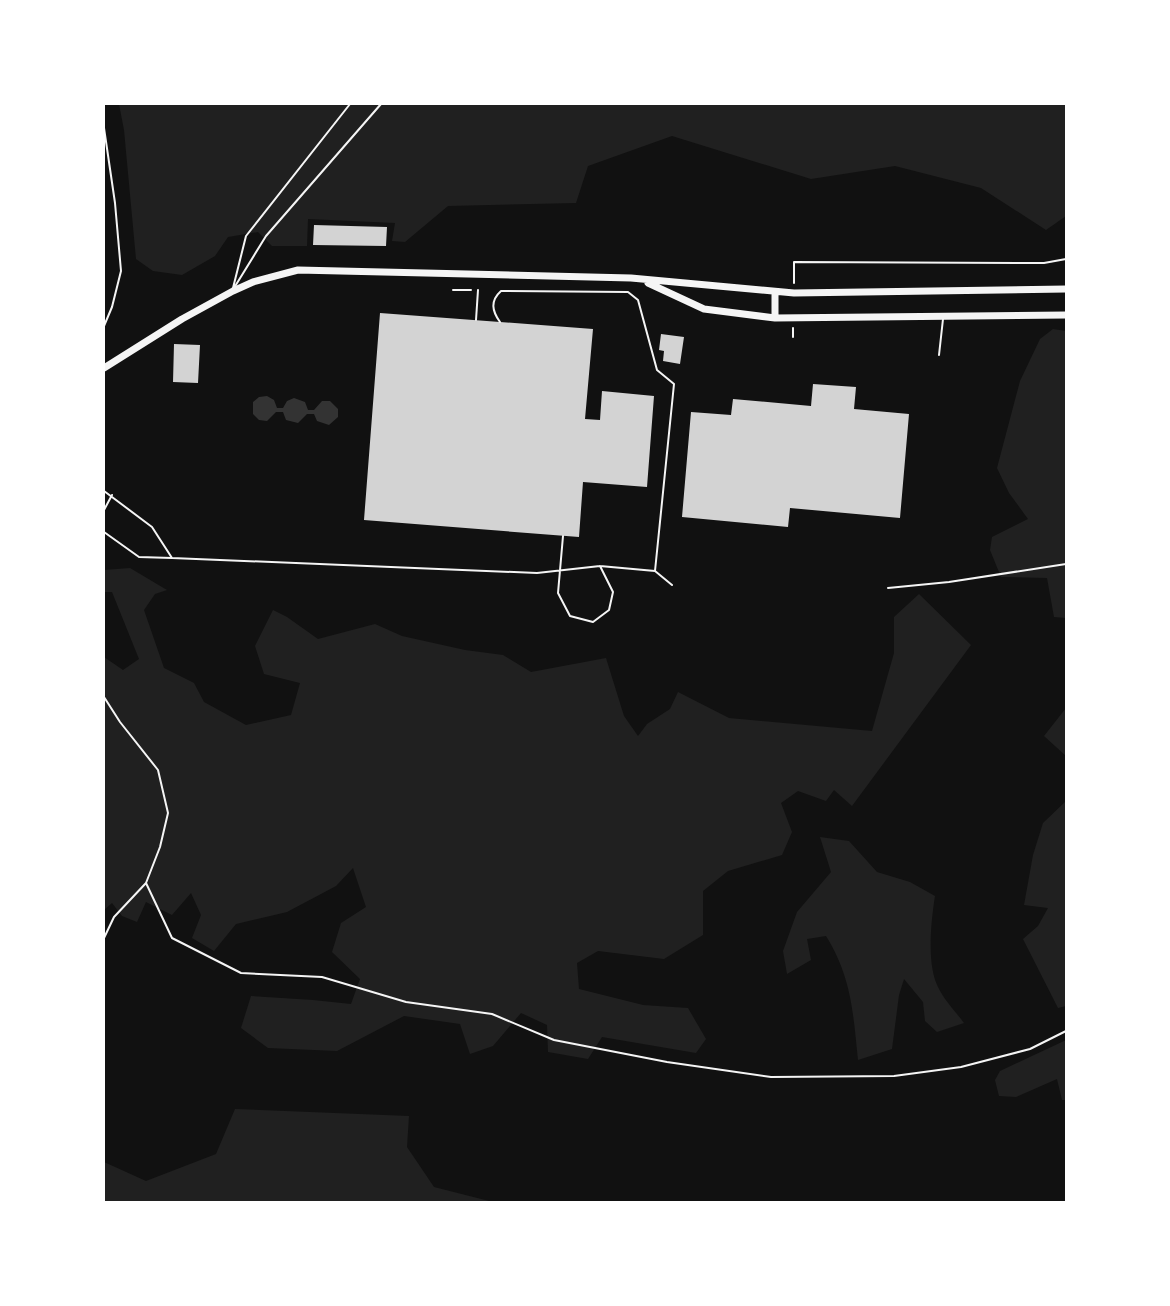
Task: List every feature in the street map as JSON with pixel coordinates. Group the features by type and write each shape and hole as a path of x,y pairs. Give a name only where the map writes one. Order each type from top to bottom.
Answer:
{"main road":[{"path":"104,368 232,291 253,282 298,270 631,278 794,293 1066,289"},
{"path":"643,280 704,309 775,318 1066,315"},
{"path":"775,292 775,318"}],"lane":[{"path":"232,291 246,236 350,104"},
{"path":"232,291 266,236 381,104"},
{"path":"104,128 122,271 104,326"},
{"path":"476,320 478,290"},
{"path":"500,322 493,312 493,302 495,296 501,291 628,292 638,300 657,370 674,384 655,571"},
{"path":"939,355 943,317"},
{"path":"104,491 152,527 172,558"},
{"path":"104,510 112,495"},
{"path":"104,532 139,557 537,573 600,566 655,571 672,585"},
{"path":"563,536 558,593 570,616 593,622 609,610 613,592 600,566"},
{"path":"888,588 949,582 1066,564"},
{"path":"104,697 120,722 158,770 168,813 160,847 146,883 114,917 104,938"},
{"path":"146,883 172,938 241,973 322,977 406,1002 492,1014 554,1040 667,1062 771,1077 894,1076 961,1068 1030,1049 1066,1031"}],"path":[{"path":"794,293 794,262 1044,263 1066,259"},
{"path":"453,290 478,290"},
{"path":"793,319 793,337"}],"shaded area":[{"path":"119,104 1066,104 1066,216 1046,230 981,188 895,166 811,179 672,136 588,166 576,203 448,206 405,242 392,241 395,223 308,219 307,246 272,246 258,232 228,237 215,256 182,275 153,271 136,259 124,130"},
{"path":"1053,329 1066,331 1066,618 1054,617 1047,578 1001,577 990,550 992,537 1028,519 1009,493 997,468 1020,381 1040,339"},
{"path":"267,396 274,400 277,408 283,408 287,401 294,398 305,402 308,410 314,410 322,401 330,401 338,409 338,417 329,425 317,421 314,414 307,414 298,423 286,420 283,412 276,412 267,421 259,420 253,414 253,402 259,397"},
{"path":"130,568 167,590 155,594 144,610 164,668 194,683 204,702 246,725 291,715 300,683 264,674 255,646 273,610 318,639 375,624 402,636 465,650 503,655 531,672 606,658 624,716 638,736 647,724 670,709 678,692 729,718 872,731 894,653 894,617 919,594 971,645 852,806 834,790 826,801 798,791 781,803 792,832 782,855 728,871 703,891 703,935 664,959 598,951 577,963 579,989 643,1005 688,1008 706,1039 696,1053 602,1037 588,1059 548,1052 547,1025 521,1013 493,1046 470,1054 460,1024 404,1016 337,1051 268,1048 241,1028 251,996 351,1004 360,979 332,952 341,923 366,907 353,868 336,886 287,912 236,924 214,951 192,938 201,915 191,893 172,915 146,902 137,922 122,916 112,903 104,910 104,657 123,670 139,659 112,592 104,592 104,570"},
{"path":"1066,708 1066,756 1044,736"},
{"path":"1066,801 1066,1006 1058,1008 1023,939 1038,926 1048,908 1024,905 1033,855 1043,823"},
{"path":"820,837 849,841 877,872 910,882 935,896 931,930 932,968 941,993 964,1023 937,1032 925,1021 923,1002 904,979 899,995 892,1049 858,1060 850,996 835,951 826,936 807,939 811,960 787,974 783,951 797,912 831,872"},
{"path":"1066,1041 1066,1100 1062,1100 1057,1079 1016,1097 999,1096 995,1080 1000,1071"},
{"path":"235,1109 409,1116 407,1147 434,1187 493,1202 104,1202 104,1162 146,1181 216,1154"}],"building":[{"path":"314,225 387,227 386,246 313,245"},
{"path":"380,313 593,329 585,419 600,420 602,391 654,396 647,487 583,482 579,537 364,520"},
{"path":"661,334 684,337 680,364 663,361 664,351 659,350"},
{"path":"174,344 200,345 198,383 173,382"},
{"path":"813,384 856,387 854,409 909,414 900,518 790,508 788,527 682,517 691,412 731,415 733,399 811,406"}]}
